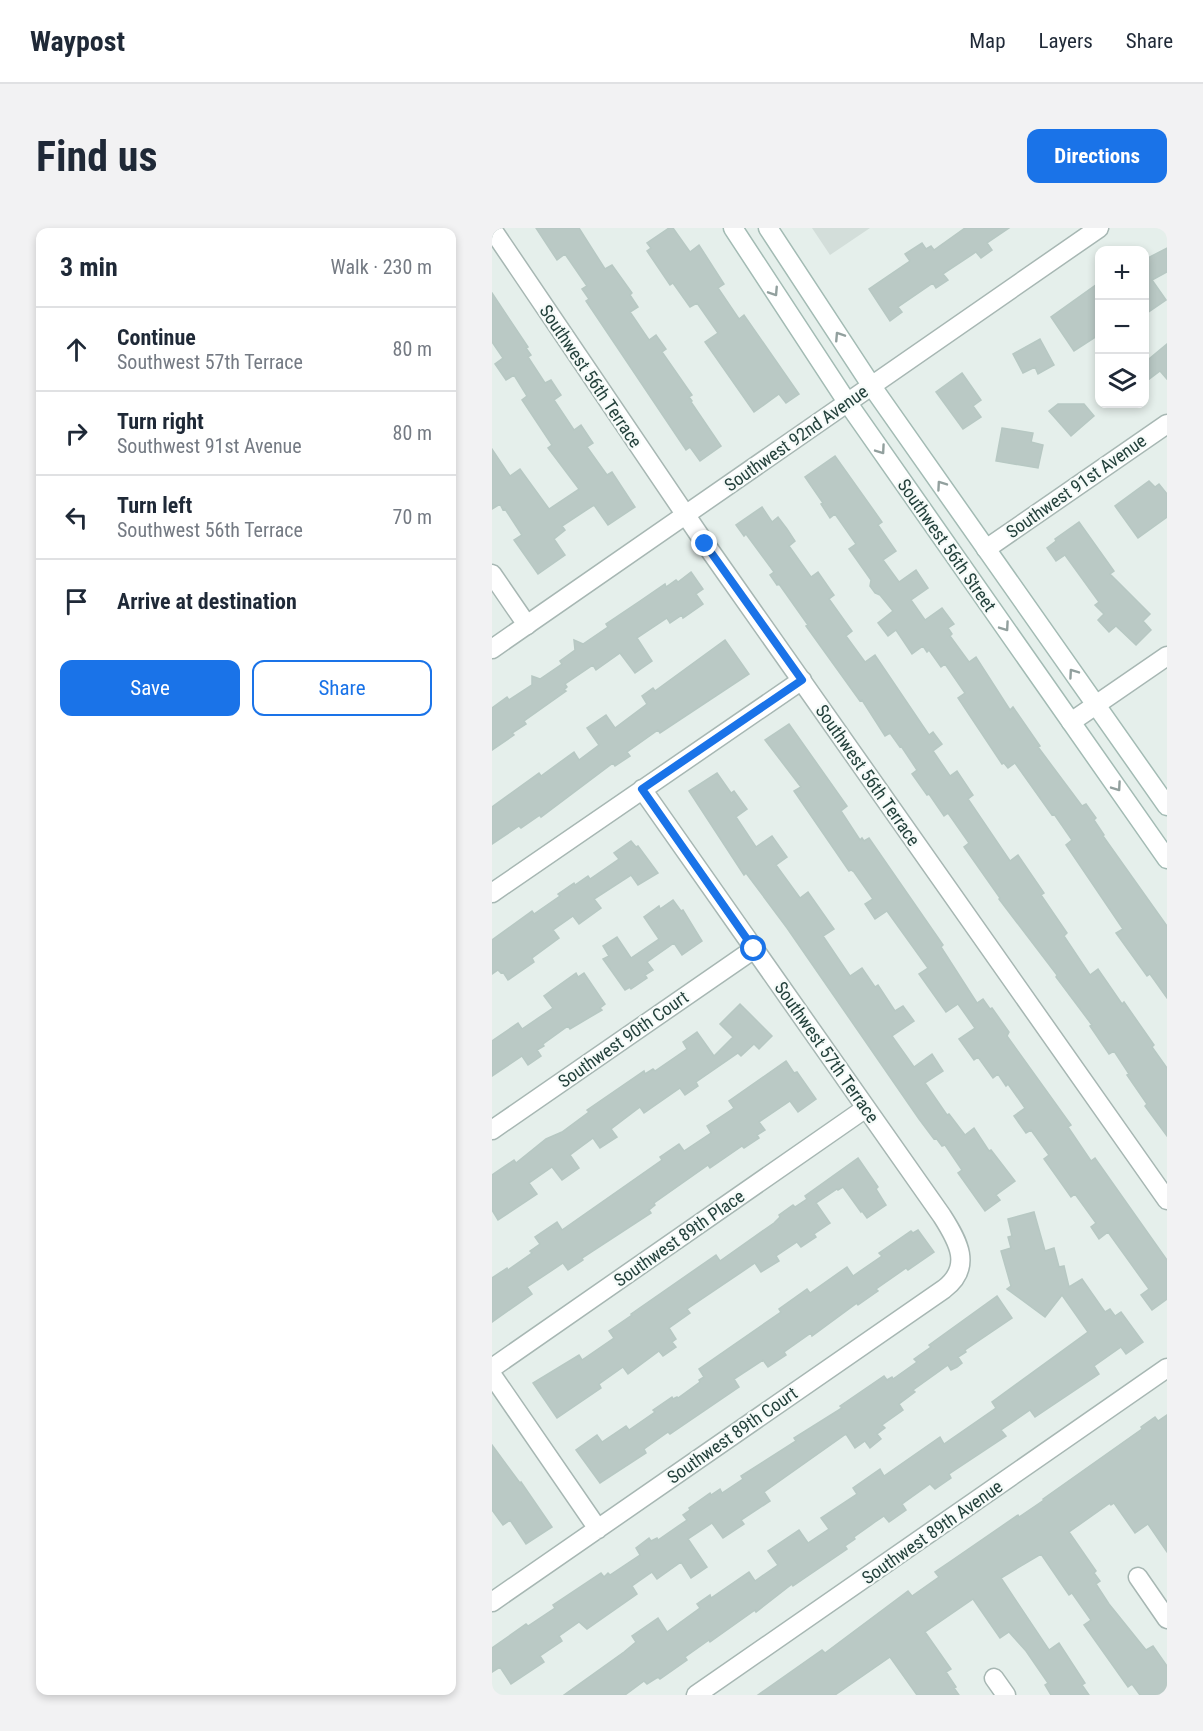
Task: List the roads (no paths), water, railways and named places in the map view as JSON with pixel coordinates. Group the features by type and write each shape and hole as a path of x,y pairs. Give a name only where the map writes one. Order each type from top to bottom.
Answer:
{"street":[{"name":"Southwest 56th Street","path":"733,228 847,402 1167,859"},
{"name":"Southwest 56th Street","path":"768,228 871,385 1167,806"},
{"name":"Southwest 92nd Avenue","path":"492,649 1099,228"},
{"name":"Southwest 56th Terrace","path":"492,229 685,515 1167,1200"},
{"name":"Southwest 91st Avenue","path":"986,549 1167,424"},
{"path":"492,574 526,625"},
{"path":"1071,722 1167,656"},
{"path":"492,893 802,680"},
{"name":"Southwest 57th Terrace","path":"642,789 954,1233 960,1246 960,1260"},
{"name":"Southwest 90th Court","path":"492,1130 754,949"},
{"name":"Southwest 89th Place","path":"492,1368 866,1108"},
{"name":"Southwest 89th Court","path":"492,1602 944,1290 954,1280 960,1260"},
{"name":"Southwest 89th Avenue","path":"696,1695 1167,1368"},
{"path":"492,1375 597,1529"},
{"path":"1138,1577 1167,1619"},
{"path":"994,1678 1006,1695"}]}
